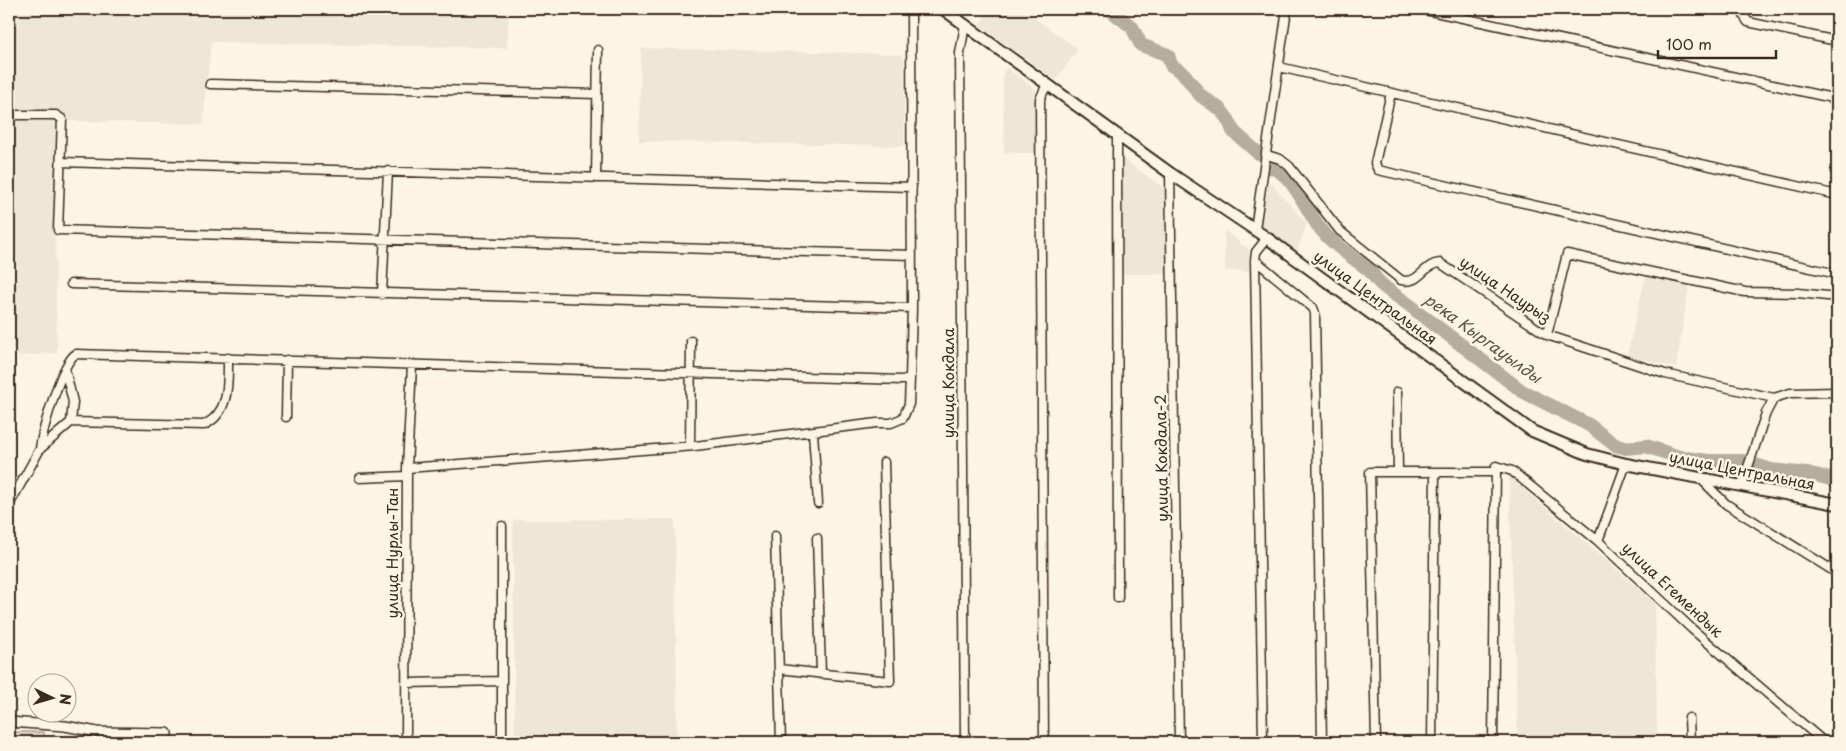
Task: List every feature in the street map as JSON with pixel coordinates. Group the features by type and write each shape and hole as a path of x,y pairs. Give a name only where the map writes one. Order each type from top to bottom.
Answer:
{"main road":[{"name":"улица Центральная","path":"944,9 1170,172 1268,238 1532,431 1550,441 1587,454 1626,464 1837,504"}],"street":[{"path":"360,478 813,433 877,423 891,423 903,418 909,404 912,308 911,9"},
{"path":"1255,229 1287,9"},
{"path":"1422,9 1837,99"},
{"path":"1745,9 1744,16 1748,22 1837,41"},
{"name":"улица Кокдала","path":"965,25 960,53 965,742"},
{"path":"596,178 598,50"},
{"path":"1279,67 1837,195"},
{"path":"210,84 597,94"},
{"path":"1044,742 1040,99 1047,84"},
{"path":"1391,93 1375,163 1378,170 1837,274"},
{"path":"9,115 56,115 62,119 58,230 912,254"},
{"path":"1117,134 1118,598"},
{"name":"улица Наурыз","path":"1267,155 1280,159 1289,166 1340,231 1402,280 1415,280 1432,264 1440,263 1546,335 1665,374 1774,398 1790,393 1837,392"},
{"path":"60,162 912,187"},
{"path":"382,294 388,171"},
{"name":"улица Кокдала-2","path":"1170,172 1179,742"},
{"path":"1263,742 1254,260 1256,252 1268,238"},
{"path":"1546,335 1567,254 1745,292 1798,293 1837,297"},
{"path":"1254,260 1313,308 1315,313 1322,742"},
{"path":"71,284 912,308"},
{"path":"690,446 691,342"},
{"path":"9,505 40,449 49,409 71,357 76,354 902,380 910,378"},
{"path":"40,449 71,422 204,425 214,420 222,410 225,401 228,358"},
{"path":"286,360 286,417"},
{"name":"улица Нурлы-Тан","path":"406,742 408,472 412,365"},
{"path":"65,370 73,402 71,422"},
{"path":"1397,392 1398,472"},
{"path":"1742,485 1766,412 1774,398"},
{"path":"813,433 818,503"},
{"path":"778,669 890,681 884,462"},
{"path":"1598,541 1626,464"},
{"path":"1376,742 1370,472 1436,472 1496,469 1494,742"},
{"name":"улица Егемендык","path":"1496,469 1512,471 1598,541 1692,629 1824,742"},
{"path":"1432,742 1436,472"},
{"path":"1700,478 1726,504 1837,573"},
{"path":"502,526 502,742"},
{"path":"775,536 781,742"},
{"path":"817,538 821,674"},
{"path":"406,683 502,680"},
{"path":"1690,718 1690,742"},
{"path":"9,722 64,726 97,732 167,733 168,742"}],"shaded area":[{"path":"9,9 509,9 507,48 211,42 203,124 67,121 61,112 9,111"},
{"path":"990,9 1022,9 1078,49 1056,80 979,25"},
{"path":"641,48 902,54 904,64 904,146 639,141"},
{"path":"1007,68 1035,89 1035,153 1004,153 1003,73"},
{"path":"9,121 57,121 55,234 57,353 9,357"},
{"path":"1121,157 1165,189 1166,274 1122,274"},
{"path":"1269,181 1307,224 1297,251 1260,226"},
{"path":"1224,230 1249,250 1249,271 1225,271"},
{"path":"1646,275 1689,285 1676,368 1627,355"},
{"path":"1509,476 1655,603 1657,742 1518,742"},
{"path":"675,519 677,742 515,742 513,520"},
{"path":"9,732 44,732 44,742 9,742"}],"waterway":[{"name":"река Кыргауылды","path":"1109,9 1132,27 1141,45 1168,55 1171,65 1184,74 1200,95 1221,110 1233,131 1258,153"},
{"name":"река Кыргауылды","path":"1271,167 1279,171 1293,184 1319,227 1329,239 1372,273 1386,288 1522,391 1589,425 1615,445 1626,448 1646,446 1679,457 1708,461 1743,461 1771,470 1816,475 1837,481"}]}
